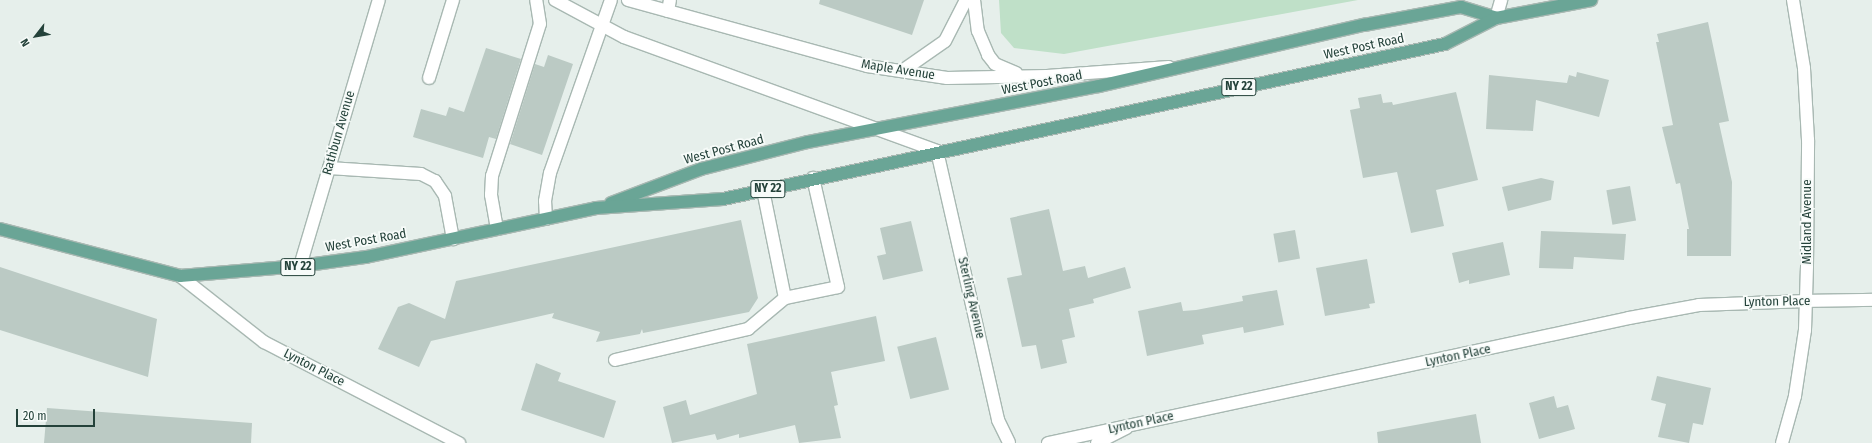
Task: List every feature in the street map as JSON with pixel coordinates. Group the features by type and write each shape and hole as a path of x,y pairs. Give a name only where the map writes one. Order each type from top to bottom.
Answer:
{"main road":[{"name":"West Post Road","path":"596,208 723,199 937,151 1445,44 1496,18 1592,0"},
{"name":"West Post Road","path":"0,229 180,276 300,266 366,257 596,208 701,169 808,142 1099,86 1176,66 1461,7 1496,18"}],"street":[{"name":"Rathbun Avenue","path":"300,266 378,0"},
{"path":"429,78 453,0"},
{"path":"497,229 491,195 492,176 540,24 536,0"},
{"path":"555,0 624,37 937,151"},
{"path":"546,219 545,201 550,173 601,24 611,0"},
{"name":"Maple Avenue","path":"628,0 669,5 867,66 947,78 1023,76 1176,66"},
{"path":"902,71 944,41 966,0"},
{"path":"974,0 978,31 988,56 1002,69 1023,76"},
{"path":"1496,18 1501,0"},
{"name":"Midland Avenue","path":"1782,443 1795,396 1806,301 1808,140 1804,68 1793,0"},
{"name":"Sterling Avenue","path":"937,151 998,420 1009,443"},
{"path":"329,168 421,174 435,181 445,196 453,238"},
{"path":"615,360 748,329 785,298 838,287 813,178"},
{"path":"763,190 785,298"},
{"name":"Lynton Place","path":"180,276 264,342 459,443"},
{"name":"Lynton Place","path":"1048,443 1692,306 1765,300 1872,300"},
{"path":"1097,443 1130,426"}],"green space":[{"path":"999,0 1358,0 1064,54 1014,48 1001,33"}],"building":[{"path":"820,0 924,0 912,35 819,4"},
{"path":"1708,22 1729,121 1719,123 1732,182 1731,256 1687,256 1687,229 1689,229 1680,183 1676,184 1662,127 1673,125 1656,42 1659,42 1657,34"},
{"path":"486,48 521,59 496,139 489,137 483,158 413,137 421,109 446,116 449,107 464,112"},
{"path":"548,55 573,64 542,155 510,144 535,64 544,67"},
{"path":"1577,72 1609,80 1599,117 1536,100 1533,131 1486,129 1489,75 1567,83 1569,75 1576,77"},
{"path":"1456,92 1478,180 1436,190 1444,226 1411,233 1397,172 1363,178 1350,110 1360,108 1358,98 1381,94 1383,103 1392,102 1393,105"},
{"path":"1541,178 1554,181 1551,200 1508,211 1502,187"},
{"path":"1630,186 1636,220 1612,225 1606,190"},
{"path":"1049,209 1063,271 1085,266 1088,278 1125,267 1131,288 1093,299 1094,303 1069,309 1075,337 1062,340 1067,363 1041,369 1036,345 1022,347 1007,278 1022,275 1010,218"},
{"path":"741,220 758,298 749,312 643,333 642,329 640,334 596,342 600,332 552,318 554,313 431,341 419,367 378,349 398,307 409,303 445,319 456,281"},
{"path":"911,221 923,271 883,280 877,256 886,254 880,228"},
{"path":"1295,230 1300,259 1278,262 1273,234"},
{"path":"1541,231 1626,234 1624,260 1574,257 1573,269 1539,268"},
{"path":"1503,242 1510,275 1469,284 1469,280 1459,283 1452,253"},
{"path":"1367,259 1375,303 1369,304 1370,308 1325,316 1316,268"},
{"path":"0,267 157,319 148,377 0,330"},
{"path":"1277,290 1284,325 1244,333 1243,327 1202,335 1204,344 1147,356 1138,311 1181,302 1183,311 1196,310 1243,301 1242,296"},
{"path":"876,316 885,361 831,372 838,405 834,406 841,438 799,443 795,425 739,438 739,434 717,440 715,434 672,443 663,407 686,400 690,415 757,394 747,344"},
{"path":"936,337 949,389 910,399 897,347"},
{"path":"536,363 561,373 558,381 616,401 604,438 521,410"},
{"path":"1657,376 1711,388 1703,425 1693,423 1689,443 1658,437 1666,404 1651,400"},
{"path":"1554,396 1557,408 1568,405 1575,429 1539,439 1529,403"},
{"path":"47,408 252,423 251,443 44,443"},
{"path":"1476,414 1481,443 1378,443 1377,432"}]}
